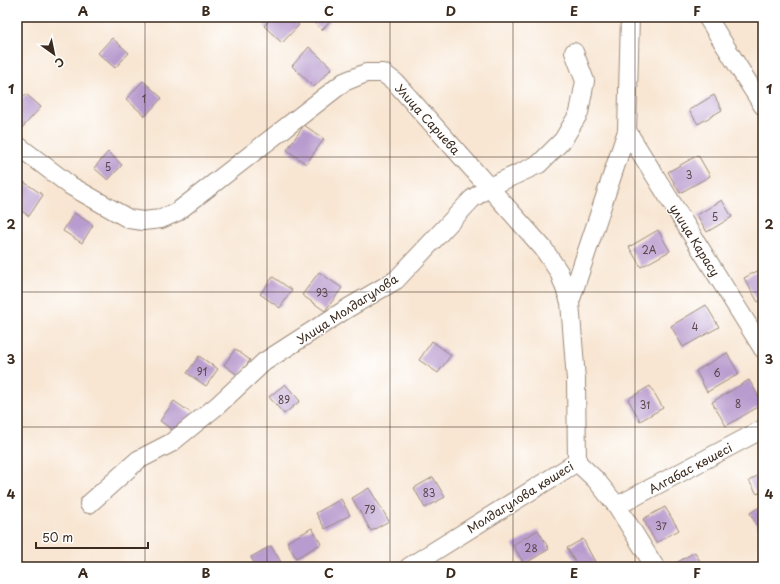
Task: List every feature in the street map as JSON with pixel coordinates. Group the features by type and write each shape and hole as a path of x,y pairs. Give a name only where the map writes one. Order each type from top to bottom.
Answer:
{"street":[{"path":"570,302 627,131 630,17"},
{"path":"707,17 763,106"},
{"name":"Улица Молдагулова","path":"89,504 138,460 171,443 218,405 264,362 348,308 396,280 472,199 489,187 539,164 564,140 579,113 585,81 574,52"},
{"name":"Улица Сариева","path":"17,145 71,186 129,219 143,221 161,219 177,212 344,82 366,73 382,73 395,82 544,248 559,272 570,302"},
{"name":"улица Карасу","path":"627,131 763,350"},
{"name":"Молдагулова көшесі","path":"413,566 577,462 576,380 570,302"},
{"name":"Алгабас көшесі","path":"617,506 763,429"},
{"path":"577,462 596,480 617,506 655,567"}],"building":[{"path":"272,17 291,17 299,25 282,43 264,26"},
{"path":"308,17 334,17 322,30"},
{"path":"112,38 129,53 115,68 98,53"},
{"path":"309,47 332,68 314,87 292,66"},
{"path":"143,81 162,98 145,116 126,99"},
{"path":"26,94 41,107 21,129 17,126 17,104"},
{"path":"714,95 722,110 698,124 689,110"},
{"path":"304,125 324,139 306,164 287,150"},
{"path":"108,152 122,165 108,180 94,168"},
{"path":"698,155 710,176 680,193 668,172"},
{"path":"24,182 43,195 29,216 17,208 17,192"},
{"path":"722,200 732,217 707,232 697,215"},
{"path":"74,213 93,225 82,243 63,231"},
{"path":"658,230 670,251 641,267 629,247"},
{"path":"763,268 763,299 758,302 744,278"},
{"path":"319,272 342,288 325,311 302,295"},
{"path":"273,277 292,290 280,308 260,294"},
{"path":"706,305 719,327 683,347 671,326"},
{"path":"432,341 451,355 438,373 419,360"},
{"path":"235,349 250,360 239,376 224,365"},
{"path":"727,353 739,374 707,392 696,371"},
{"path":"199,356 218,369 206,386 187,373"},
{"path":"749,380 763,404 726,426 712,402"},
{"path":"285,384 300,401 284,414 269,397"},
{"path":"650,386 663,408 640,421 628,399"},
{"path":"174,401 194,415 180,435 160,421"},
{"path":"763,472 763,491 757,494 749,481"},
{"path":"433,477 445,497 425,508 414,488"},
{"path":"369,488 389,521 371,531 352,498"},
{"path":"341,499 350,515 325,529 316,513"},
{"path":"763,505 763,530 760,531 750,513"},
{"path":"665,507 679,530 656,543 643,519"},
{"path":"312,528 321,544 296,558 287,542"},
{"path":"538,530 549,549 524,564 513,545"},
{"path":"583,539 595,562 586,567 578,567 567,548"},
{"path":"271,546 281,562 273,567 256,567 251,557"},
{"path":"695,552 703,567 678,567 676,563"}]}
